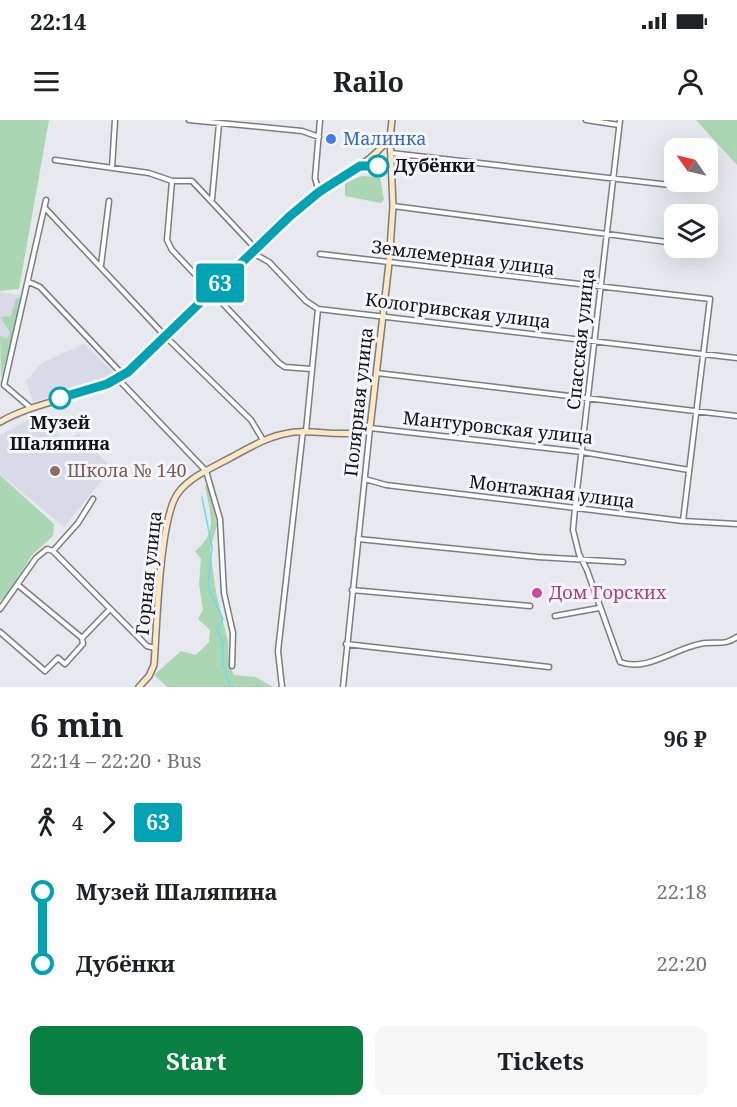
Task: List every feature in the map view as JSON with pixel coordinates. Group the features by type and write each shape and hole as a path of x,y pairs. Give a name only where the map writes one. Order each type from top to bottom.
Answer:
{"main road":[{"name":"Полярная улица","path":"370,428 389,263 393,206 390,138 392,120"},
{"path":"0,422 31,408 121,377 166,337 253,250 319,192 377,153 390,138"},
{"path":"360,166 392,168"},
{"name":"Мантуровская улица","path":"305,431 358,433 370,428"},
{"name":"Горная улица","path":"139,687 152,671 161,572 171,505 186,484 206,471 263,440 305,431"}],"street":[{"path":"112,168 115,120"},
{"path":"189,120 302,131 319,137"},
{"path":"319,192 315,178 320,120"},
{"path":"586,120 619,123"},
{"name":"Спасская улица","path":"619,123 573,530 620,662 639,663 706,643 722,645 737,637"},
{"path":"212,199 219,124"},
{"path":"391,153 664,185"},
{"path":"55,160 149,173 172,181 192,181 212,199 253,250 269,262 306,301 318,309 278,651 282,687"},
{"path":"172,181 167,240 172,250 279,363 285,367 311,369"},
{"path":"31,408 4,385 46,200"},
{"path":"100,266 109,201"},
{"path":"393,206 664,241"},
{"path":"45,208 166,337 251,420 263,440"},
{"name":"Землемерная улица","path":"320,254 600,287 650,290 710,299 704,354"},
{"path":"29,282 40,287 206,471 220,519 224,593 233,633 232,666"},
{"name":"Кологривская улица","path":"318,309 737,358"},
{"path":"684,521 704,354"},
{"path":"377,373 737,416"},
{"name":"Мантуровская улица","path":"370,428 582,452 689,470"},
{"name":"Полярная улица","path":"343,687 370,428"},
{"name":"Монтажная улица","path":"365,479 386,485 684,521 737,525"},
{"path":"53,551 78,523 93,499"},
{"path":"358,539 582,560 623,561"},
{"path":"0,609 36,558 47,549 53,551 147,645 155,648"},
{"path":"0,632 45,671 58,658 65,664 84,644 82,638 18,585"},
{"path":"352,590 530,606"},
{"path":"555,616 599,608"},
{"path":"82,638 110,609"},
{"path":"346,644 549,667"}],"shaded area":[{"path":"0,292 26,296 13,350 0,345"},
{"path":"84,344 114,373 114,377 33,402 26,381 42,363"},
{"name":"Школа № 140","path":"36,416 67,442 78,433 112,468 64,527 0,474 0,435"}],"green space":[{"path":"0,120 49,120 19,289 0,291"},
{"path":"696,120 737,120 737,165 718,144 718,138 712,138"},
{"path":"362,176 380,177 384,200 381,203 345,196 345,183"},
{"path":"16,298 22,299 1,379 0,336 7,339 10,332 0,317 11,316"},
{"path":"0,475 54,524 53,536 32,555 7,596 0,601"},
{"path":"205,485 208,486 217,525 210,550 216,592 228,642 229,665 234,675 256,677 273,687 167,687 154,675 181,651 196,655 209,642 210,630 198,619 203,610 199,584 201,559 195,551 203,544 210,528 210,512"}],"waterway":[{"path":"202,497 212,547 208,588 223,619 217,630 223,643 223,666 230,687"}],"bus line":[{"name":"63","path":"60,398 107,384 128,372 251,252 319,192 360,166 378,166"}],"place":[{"name":"Малинка","path":"331,139"},
{"name":"Дубёнки","path":"378,166"},
{"name":"Музей Шаляпина","path":"60,398"},
{"name":"Школа № 140","path":"55,471"},
{"name":"Дом Горских","path":"537,593"}]}
